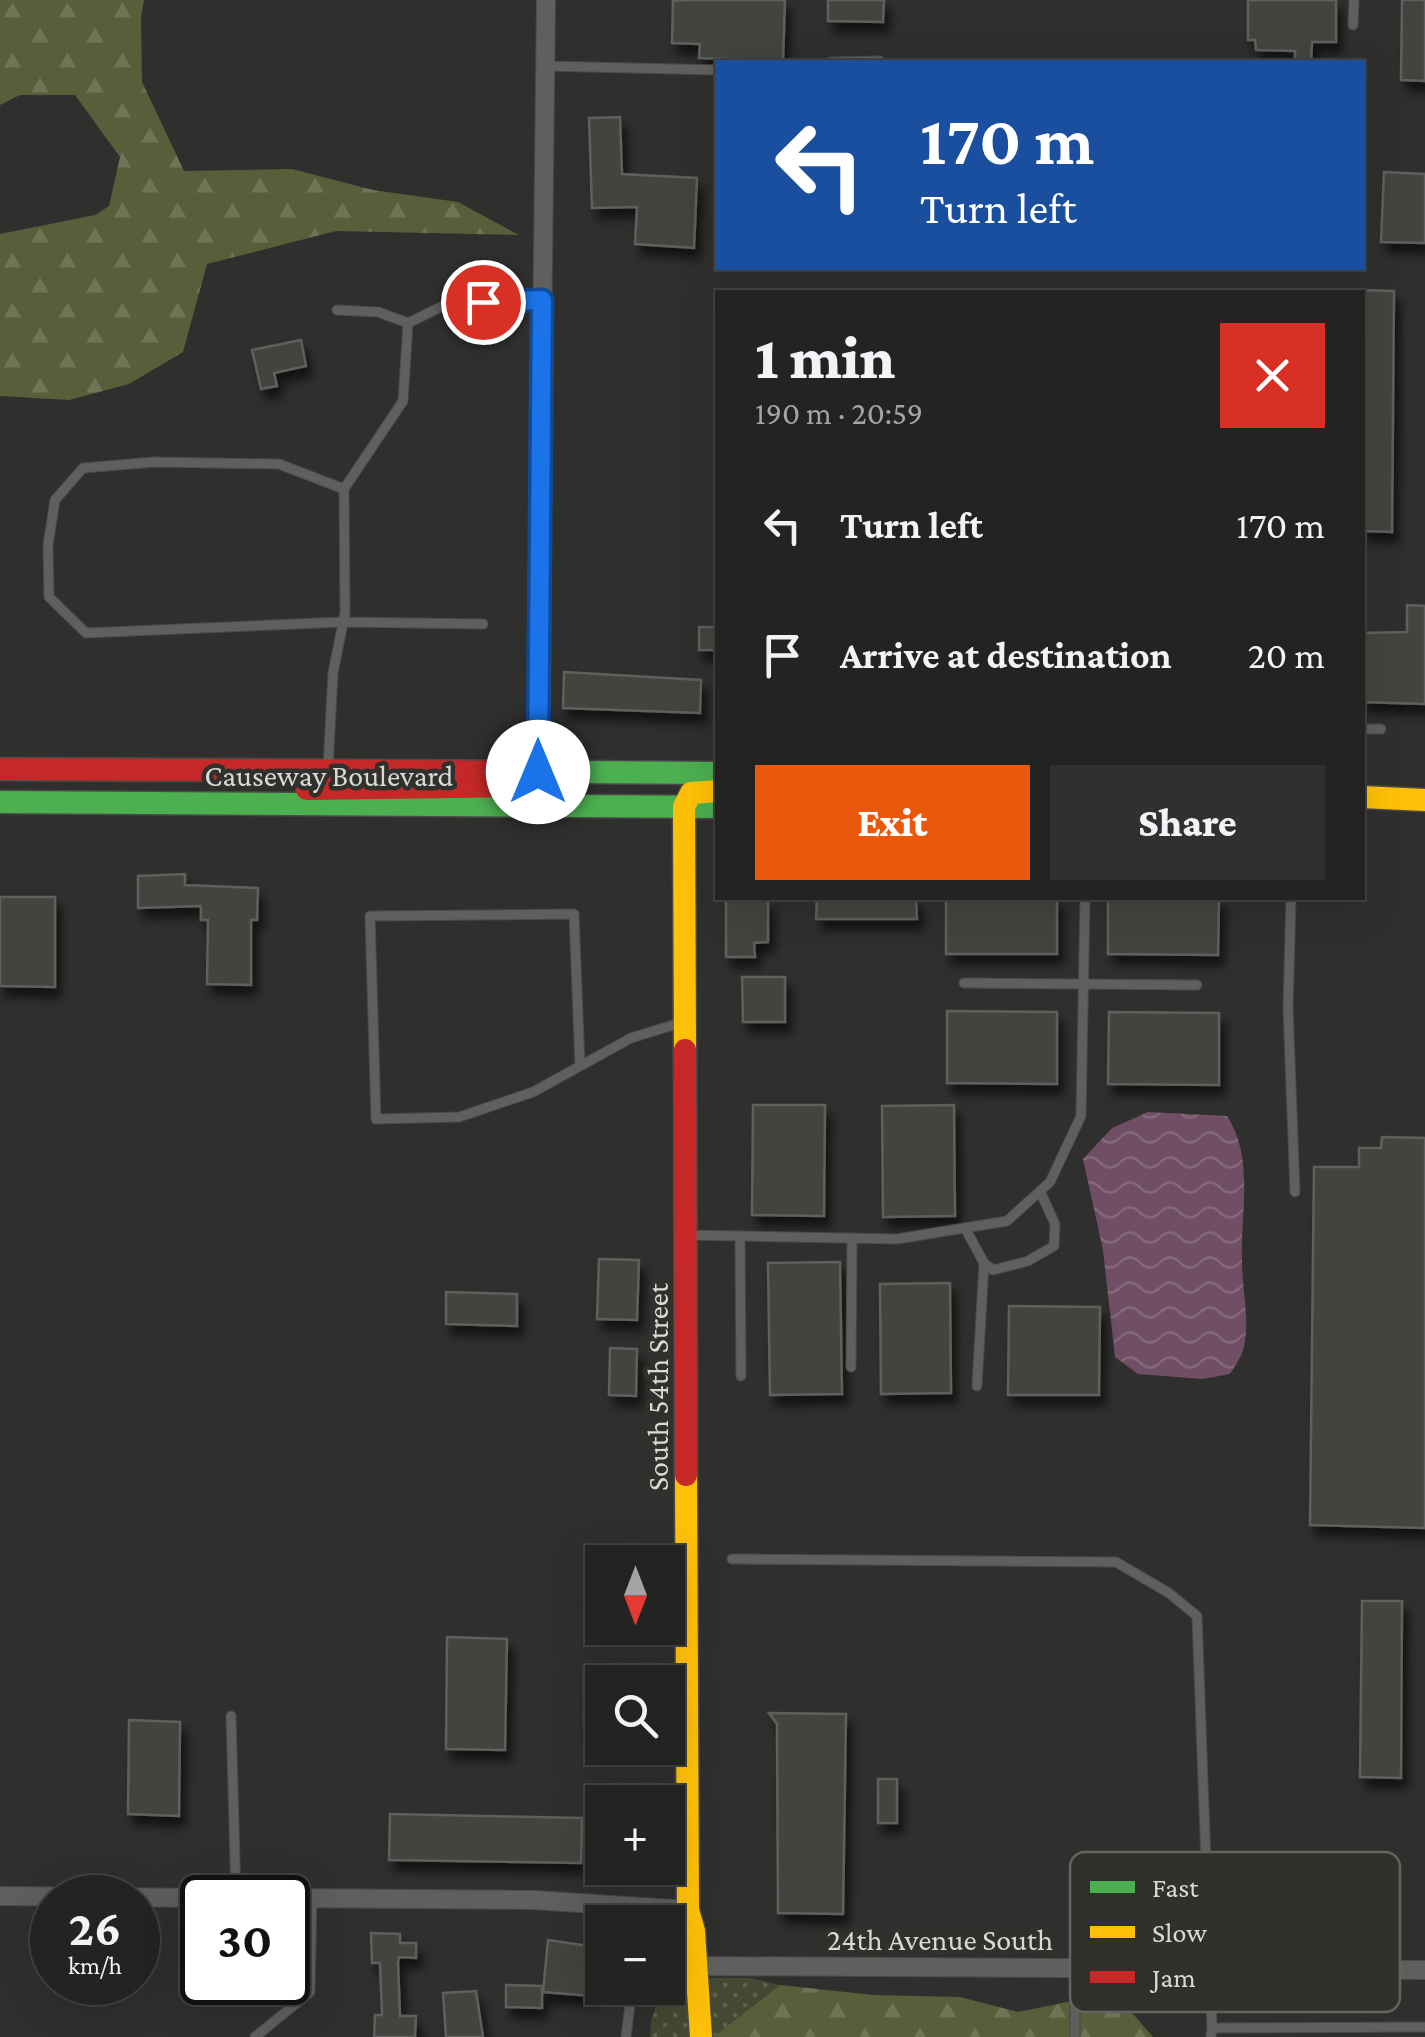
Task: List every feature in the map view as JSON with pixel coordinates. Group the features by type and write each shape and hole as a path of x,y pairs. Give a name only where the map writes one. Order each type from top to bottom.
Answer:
{"main road":[{"name":"Causeway Boulevard","path":"2,770 715,773"},
{"path":"264,804 281,790 530,786 538,772"},
{"path":"684,807 691,793 715,791"},
{"path":"1365,797 1425,800"},
{"name":"Causeway Boulevard","path":"0,802 715,807"},
{"name":"South 54th Street","path":"684,807 691,1920 701,2037"}],"street":[{"path":"538,772 546,0"},
{"path":"0,1896 180,1898"},
{"path":"312,1898 534,1900 691,1920"},
{"name":"24th Avenue South","path":"695,1966 1070,1967"},
{"name":"24th Avenue South","path":"1400,1970 1425,1970"}],"lane":[{"path":"1354,0 1354,26"},
{"path":"545,66 715,70"},
{"path":"337,310 378,312 408,323 449,303 542,300"},
{"path":"328,770 333,673 343,622 344,490 403,401 408,323"},
{"path":"344,490 280,464 154,462 83,468 55,500 48,545 49,597 86,633 343,622 483,624"},
{"path":"1365,729 1382,729"},
{"path":"686,1235 897,1239 1006,1221 1050,1182 1081,1116 1085,900"},
{"path":"1291,900 1288,1008 1296,1192"},
{"path":"580,1066 574,914 370,916 376,1119 459,1117 533,1092 631,1038 686,1021"},
{"path":"964,983 1197,985"},
{"path":"965,1228 984,1263 994,1270 1028,1261 1054,1246 1055,1224 1040,1191"},
{"path":"740,1236 741,1376"},
{"path":"851,1367 852,1238"},
{"path":"977,1386 984,1263"},
{"path":"732,1560 1116,1562 1169,1594 1196,1616 1205,1852"},
{"path":"230,1716 235,1875"},
{"path":"255,2037 310,1992 312,1898"},
{"path":"685,1927 691,1920"},
{"path":"626,2037 630,2005"},
{"path":"1212,2033 1425,2027"}],"green space":[{"path":"0,0 144,0 142,82 184,171 292,169 373,190 458,202 519,235 336,231 207,264 183,352 129,384 69,400 0,396 0,234 95,215 109,206 120,157 75,95 20,95 0,105"},
{"path":"685,1978 751,1978 780,1985 713,2037 650,2037 656,2005 685,2005"},
{"path":"780,1985 873,1995 960,1997 1018,2012 1070,2001 1070,2012 1133,2014 1153,2037 713,2037"}],"water":[{"path":"1148,1112 1227,1116 1236,1133 1244,1168 1242,1261 1246,1336 1230,1374 1203,1379 1138,1374 1115,1357 1103,1250 1083,1159 1112,1128"}],"building":[{"path":"785,0 783,60 699,58 700,44 672,43 673,1"},
{"path":"828,0 884,0 883,22 828,21"},
{"path":"1248,0 1336,0 1336,42 1312,42 1311,60 1295,60 1295,51 1256,50 1255,40 1248,40"},
{"path":"1402,0 1425,0 1425,81 1401,80"},
{"path":"620,117 622,174 697,178 694,248 635,244 637,207 592,208 589,118"},
{"path":"1384,172 1425,174 1425,243 1381,242"},
{"path":"1365,290 1394,291 1392,532 1365,531"},
{"path":"301,340 306,366 274,373 277,386 261,389 252,350"},
{"path":"1407,605 1425,606 1425,704 1365,702 1365,633 1407,632"},
{"path":"699,627 715,627 715,650 699,650"},
{"path":"564,672 701,680 700,713 563,708"},
{"path":"185,874 185,885 258,888 257,920 251,920 251,985 207,984 208,920 201,920 201,906 138,908 138,876"},
{"path":"0,897 55,897 55,987 0,986"},
{"path":"726,900 768,900 768,942 754,943 755,957 726,957"},
{"path":"817,900 916,900 917,919 816,919"},
{"path":"946,900 1057,900 1057,954 946,954"},
{"path":"1108,900 1219,900 1218,955 1108,954"},
{"path":"742,977 785,977 785,1022 743,1022"},
{"path":"947,1011 1057,1012 1057,1084 947,1083"},
{"path":"1109,1012 1219,1013 1219,1085 1108,1084"},
{"path":"753,1105 825,1105 824,1216 752,1215"},
{"path":"954,1105 955,1216 883,1217 882,1106"},
{"path":"1382,1137 1425,1138 1425,1528 1310,1525 1314,1167 1359,1167 1359,1148 1381,1148"},
{"path":"599,1259 639,1260 637,1320 597,1319"},
{"path":"840,1262 842,1394 770,1395 768,1263"},
{"path":"950,1283 951,1393 881,1394 880,1284"},
{"path":"446,1292 517,1294 517,1326 446,1324"},
{"path":"1009,1306 1100,1307 1099,1395 1008,1395"},
{"path":"610,1348 637,1349 636,1396 609,1395"},
{"path":"1362,1601 1402,1601 1401,1778 1360,1777"},
{"path":"447,1637 507,1639 505,1750 446,1749"},
{"path":"769,1713 846,1714 843,1914 778,1913 777,1724"},
{"path":"129,1720 180,1722 179,1816 128,1814"},
{"path":"878,1779 897,1779 897,1823 878,1823"},
{"path":"390,1814 582,1818 581,1863 389,1860"},
{"path":"371,1933 400,1934 400,1943 416,1943 416,1958 399,1957 398,1963 400,2016 416,2016 415,2037 374,2037 375,2015 382,2015 380,1963 372,1963"},
{"path":"548,1940 585,1945 585,1995 543,1992"},
{"path":"506,1985 542,1986 542,2008 506,2007"},
{"path":"476,1991 483,2037 446,2037 443,1993"}],"traffic: fast":[{"path":"571,772 715,773"},
{"path":"0,802 715,807"}],"traffic: slow":[{"path":"685,1050 684,807 691,793 715,791"},
{"path":"1365,797 1425,800"},
{"path":"686,1475 688,1910 694,1931 701,2037"}],"traffic: jam":[{"path":"0,769 571,772"},
{"path":"307,789 529,786"},
{"path":"685,1050 686,1475"}],"route":[{"path":"483,302 542,300 538,772"}]}
